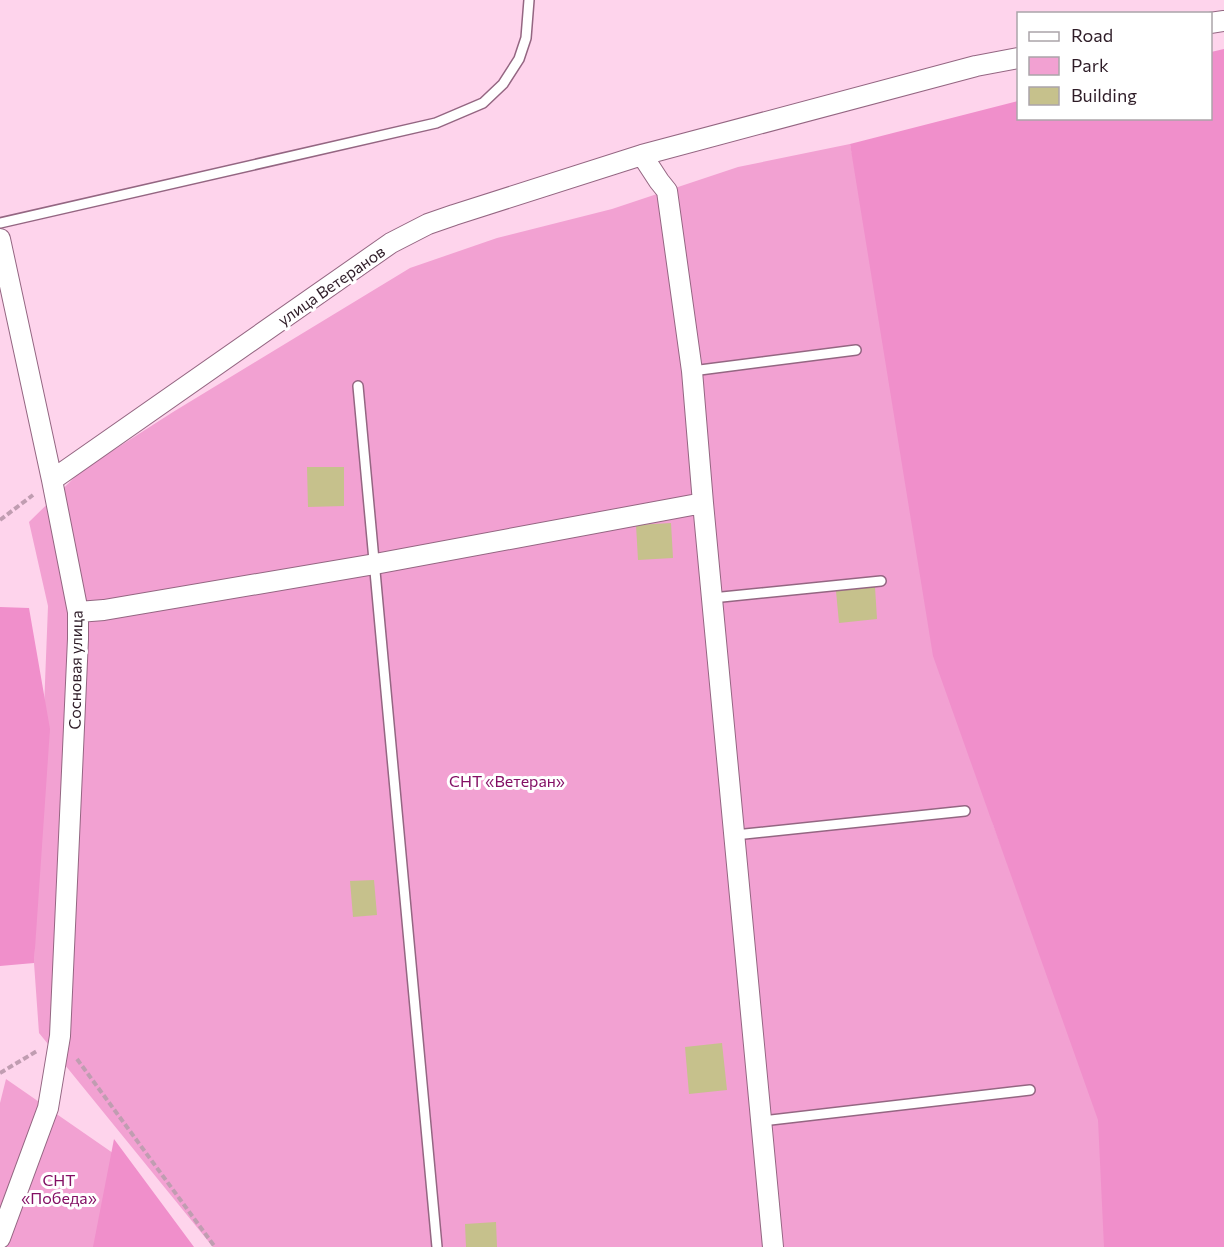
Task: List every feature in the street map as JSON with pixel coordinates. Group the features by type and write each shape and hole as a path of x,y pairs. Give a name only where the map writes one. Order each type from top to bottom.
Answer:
{"street":[{"name":"улица Ветеранов","path":"52,480 391,243 428,225 642,154 976,66 1017,58"},
{"path":"642,154 659,181 668,190 692,371 774,1247"},
{"name":"Сосновая улица","path":"0,239 78,612 60,1036 48,1108 0,1238"},
{"path":"78,612 104,610 375,564 703,503"}],"lane":[{"path":"0,223 436,123 483,103 503,84 519,59 526,38 529,0"},
{"path":"692,371 856,350"},
{"path":"358,386 437,1247"},
{"path":"712,598 881,581"},
{"path":"735,835 964,811"},
{"path":"762,1121 1030,1090"}],"path":[{"path":"0,520 52,480"},
{"path":"0,1073 60,1036 214,1247"}],"green space":[{"name":"СНТ «Ветеран»","path":"850,144 993,824 1102,1116 1107,1247 213,1247 39,1033 34,963 48,606 29,522 81,471 173,412 410,268 497,238 612,209 738,167"},
{"name":"СНТ «Победа»","path":"6,1079 136,1169 117,1247 0,1247 0,1103"}],"shaded area":[{"path":"1224,49 1224,1247 1104,1247 1098,1120 933,656 850,144 1017,101 1017,120 1212,120 1212,52"},
{"path":"0,607 29,608 50,729 34,963 0,966"},
{"path":"114,1139 194,1247 93,1247"}],"building":[{"path":"307,467 344,467 344,506 308,507"},
{"path":"671,523 673,558 638,560 636,525"},
{"path":"875,587 877,619 839,623 836,591"},
{"path":"374,880 377,915 353,917 350,881"},
{"path":"722,1043 727,1090 689,1094 685,1047"},
{"path":"496,1222 497,1247 466,1247 465,1224"}]}
